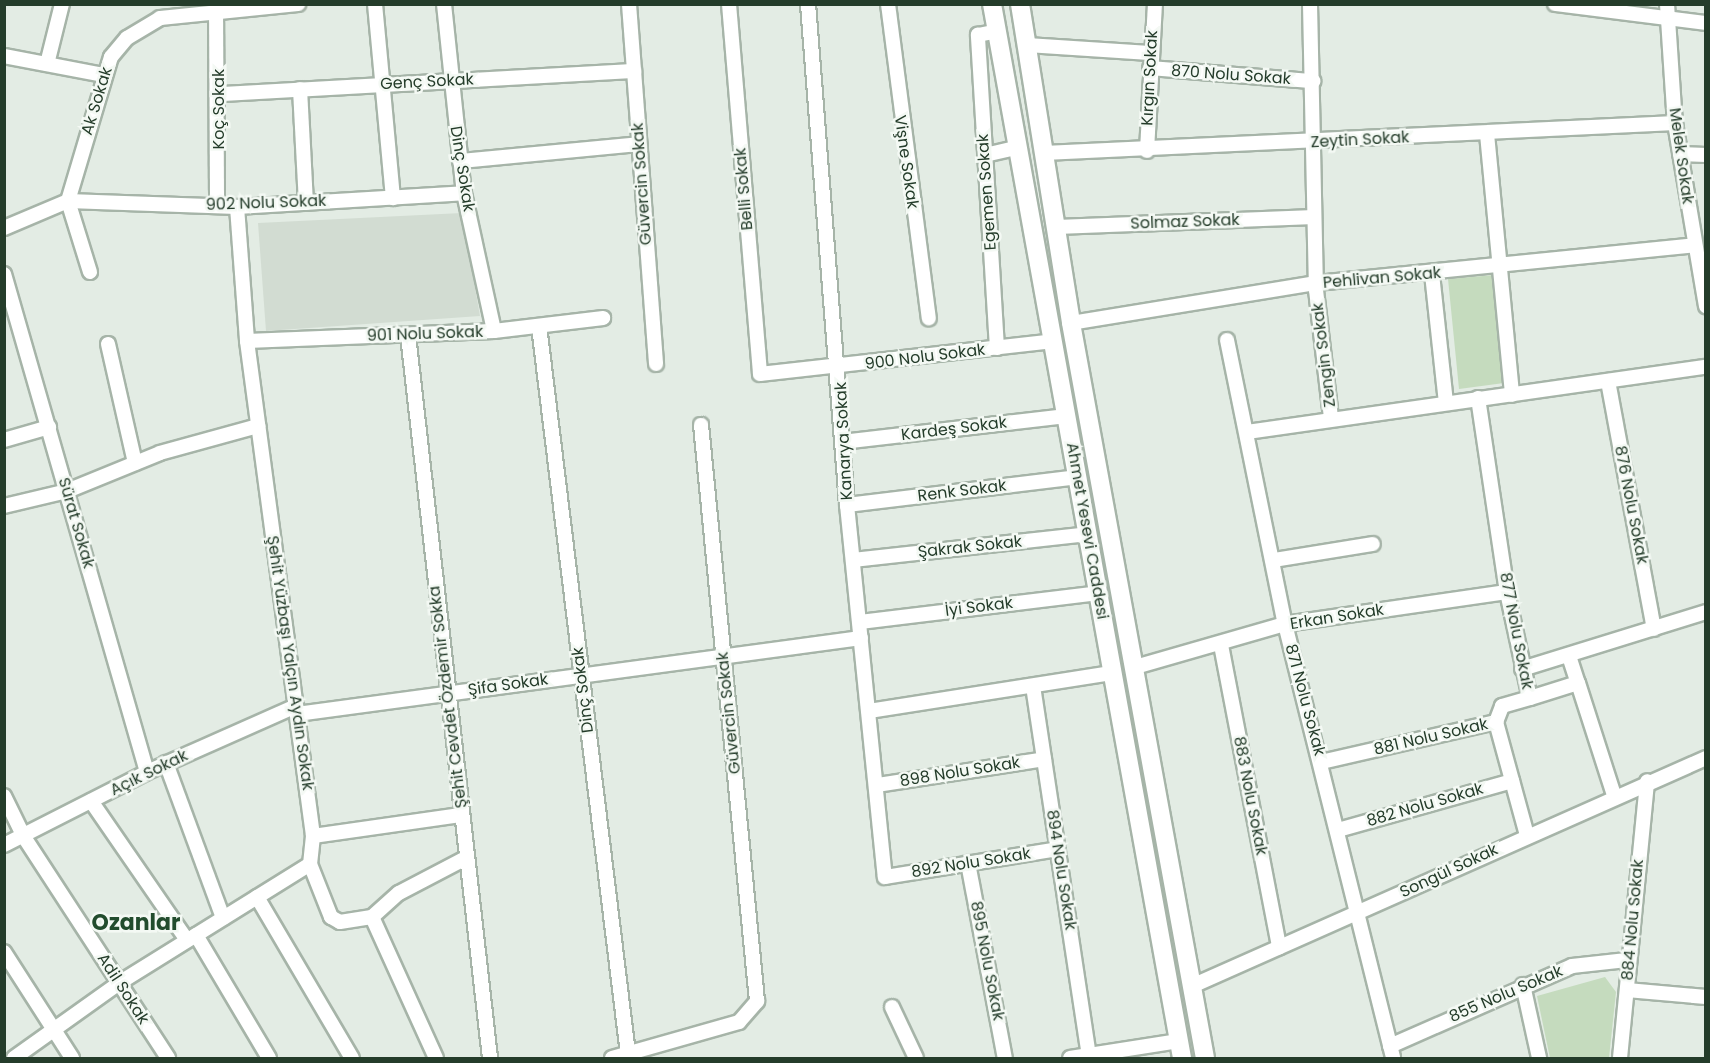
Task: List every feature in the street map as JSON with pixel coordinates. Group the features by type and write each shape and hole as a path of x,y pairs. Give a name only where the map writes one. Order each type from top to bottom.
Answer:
{"main road":[{"name":"Ahmet Yesevi Caddesi","path":"992,4 1181,1050"},
{"name":"Ahmet Yesevi Caddesi","path":"1020,4 1071,323 1205,1059"}],"street":[{"path":"47,64 62,4"},
{"name":"Ak Sokak","path":"68,201 111,57 144,26 176,14 298,4"},
{"path":"375,4 393,198"},
{"name":"Dinç Sokak","path":"444,4 449,81 464,193 494,331"},
{"name":"Güvercin Sokak","path":"629,4 656,364"},
{"name":"Belli Sokak","path":"729,4 760,374"},
{"name":"Kanarya Sokak","path":"808,4 840,368 847,505 870,711 885,877"},
{"name":"Vişne Sokak","path":"888,4 929,318"},
{"name":"Kırgın Sokak","path":"1147,151 1150,53 1155,4"},
{"name":"Zengin Sokak","path":"1310,4 1316,283 1331,418"},
{"path":"1555,4 1667,11 1706,23"},
{"name":"Koç Sokak","path":"216,9 220,94 217,206"},
{"name":"Melek Sokak","path":"1667,11 1675,123 1706,306"},
{"name":"Egemen Sokak","path":"997,348 978,35 998,32"},
{"name":"870 Nolu Sokak","path":"1027,45 1150,53"},
{"path":"4,56 104,75"},
{"name":"870 Nolu Sokak","path":"1150,68 1313,81"},
{"name":"Genç Sokak","path":"220,94 634,71"},
{"path":"300,89 306,203"},
{"name":"Zeytin Sokak","path":"1044,153 1147,151 1675,123"},
{"path":"1487,134 1498,268 1512,395"},
{"path":"460,161 639,144"},
{"path":"985,155 1019,147"},
{"path":"1680,154 1706,155"},
{"name":"902 Nolu Sokak","path":"68,201 237,207 464,193"},
{"path":"4,228 68,201 90,272"},
{"name":"Şehit Yüzbaşı Yalçın Aydın Sokak","path":"237,207 247,341 313,836 310,864 331,917 340,922 372,917"},
{"name":"Solmaz Sokak","path":"1057,227 1314,217"},
{"name":"Pehlivan Sokak","path":"1071,323 1316,283 1498,268 1695,244"},
{"name":"Sürat Sokak","path":"4,274 147,772"},
{"path":"1432,274 1446,402"},
{"name":"901 Nolu Sokak","path":"247,341 494,331 603,318"},
{"name":"Dinç Sokak","path":"540,326 628,1054"},
{"name":"Şehit Cevdet Özdemir Sokka","path":"408,334 446,693 490,1059"},
{"name":"871 Nolu Sokak","path":"1227,340 1274,560 1285,624 1359,913 1391,1052"},
{"name":"900 Nolu Sokak","path":"760,374 840,368 1053,341"},
{"path":"108,345 135,463"},
{"path":"1247,432 1331,418 1706,368"},
{"name":"876 Nolu Sokak","path":"1608,381 1654,628"},
{"name":"877 Nolu Sokak","path":"1478,398 1507,591 1530,698 1578,683"},
{"name":"Kardeş Sokak","path":"842,442 1066,416"},
{"name":"Güvercin Sokak","path":"628,1054 739,1022 758,1001 701,425"},
{"path":"4,506 67,491 135,463 258,426"},
{"path":"4,440 48,427"},
{"name":"Renk Sokak","path":"847,505 1077,477"},
{"name":"Şakrak Sokak","path":"853,560 1088,534"},
{"path":"1274,560 1373,544"},
{"name":"Erkan Sokak","path":"1135,667 1221,645 1285,624 1507,591"},
{"name":"İyi Sokak","path":"860,622 1098,593"},
{"path":"1522,669 1706,612"},
{"name":"Şifa Sokak","path":"296,710 446,693 861,638"},
{"name":"883 Nolu Sokak","path":"1221,645 1279,946"},
{"path":"1569,656 1614,795"},
{"path":"870,711 1113,673"},
{"name":"894 Nolu Sokak","path":"1033,686 1089,1055"},
{"path":"1496,722 1502,706 1530,698"},
{"name":"Açık Sokak","path":"4,845 24,837 166,763 296,710"},
{"name":"881 Nolu Sokak","path":"1321,762 1496,722 1527,835"},
{"name":"Songül Sokak","path":"1192,986 1279,946 1359,913 1614,795 1706,758"},
{"name":"898 Nolu Sokak","path":"877,785 1044,759"},
{"path":"166,763 223,918"},
{"name":"882 Nolu Sokak","path":"1338,830 1512,781"},
{"name":"884 Nolu Sokak","path":"1620,1059 1628,990 1627,960 1647,781"},
{"name":"Adil Sokak","path":"4,796 24,837 168,1059"},
{"path":"92,801 192,937 269,1059"},
{"path":"313,836 461,815"},
{"name":"892 Nolu Sokak","path":"885,877 1058,849"},
{"path":"436,1059 372,917 399,893 466,858"},
{"name":"895 Nolu Sokak","path":"968,863 1005,1059"},
{"path":"14,1059 55,1032 119,983 310,864"},
{"path":"257,897 352,1059"},
{"path":"4,952 72,1059"},
{"name":"855 Nolu Sokak","path":"1391,1052 1523,985 1572,966 1627,960"},
{"path":"1523,985 1539,1059"},
{"path":"1628,990 1706,997"},
{"path":"892,1007 916,1059"},
{"path":"1070,1059 1089,1055 1181,1050"},
{"path":"612,1059 628,1054"}],"shaded area":[{"path":"462,213 480,316 266,331 258,223"}],"green space":[{"path":"1494,275 1504,383 1459,389 1448,279"},
{"path":"1605,977 1616,992 1609,1058 1550,1058 1537,996"}],"district":[{"name":"Ozanlar","path":"136,923"}]}
